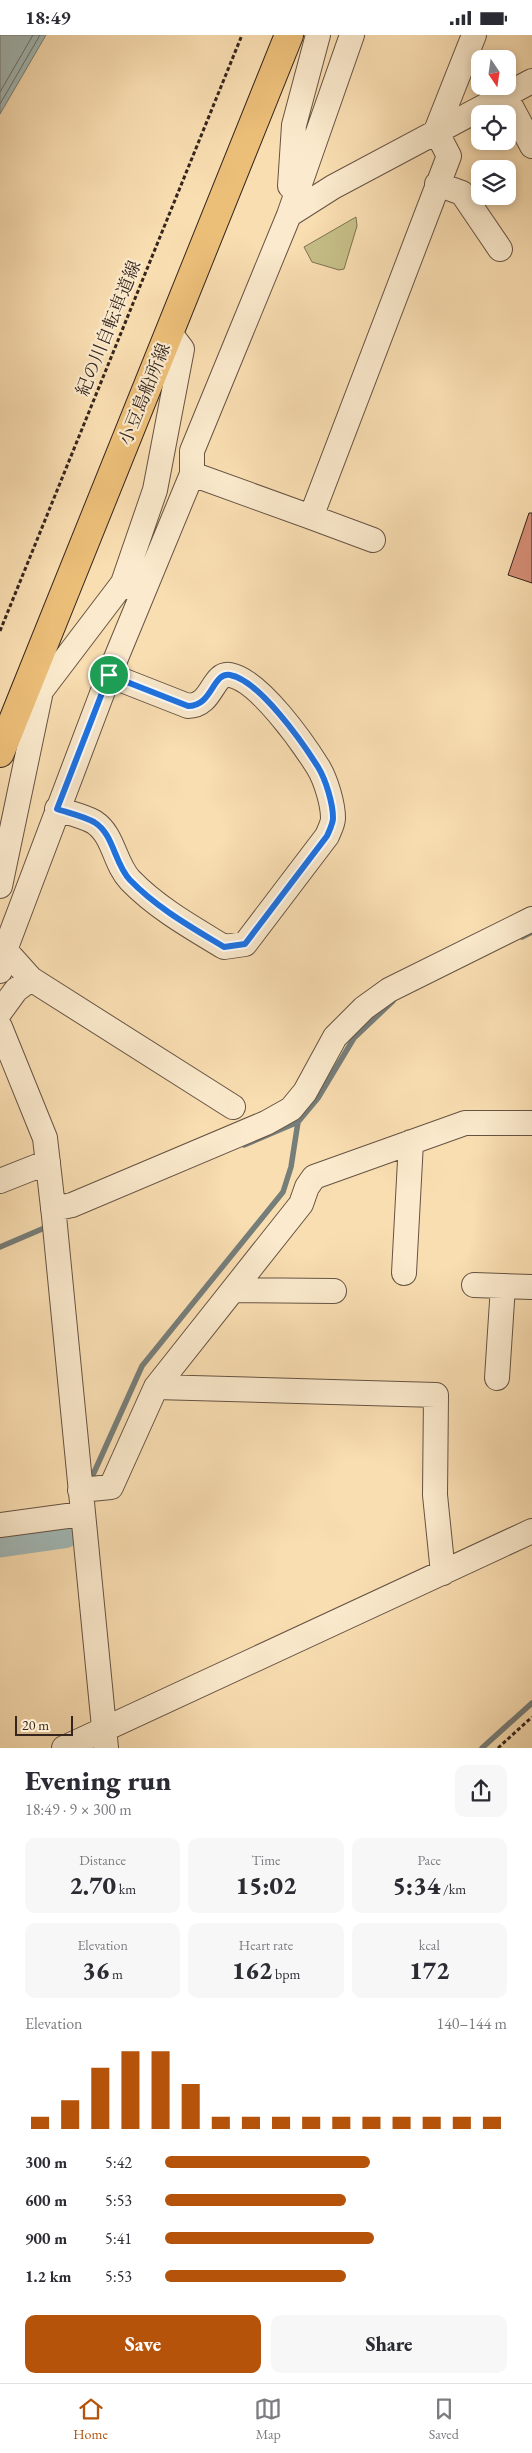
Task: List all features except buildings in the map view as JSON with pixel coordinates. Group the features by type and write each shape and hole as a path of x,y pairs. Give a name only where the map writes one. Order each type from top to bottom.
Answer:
{"main road":[{"name":"小豆島船所線","path":"0,753 34,688 170,332 289,35"}],"street":[{"path":"288,215 294,125 318,35"},
{"path":"0,886 34,688 132,587 192,474 192,451 288,215 352,35"},
{"path":"311,517 449,156 436,131 474,35"},
{"path":"516,89 532,81"},
{"path":"288,215 333,187 505,95 532,146"},
{"path":"437,184 462,193 500,249"},
{"path":"170,332 182,349 155,490 109,675 57,809 2,960 233,1107"},
{"path":"192,474 373,540"},
{"path":"57,809 94,822 105,833 119,866 130,880 171,914 224,947 245,944 327,836 333,820 319,769 267,699 250,684 231,675 224,675 217,681 202,703 196,706 188,706 109,675"},
{"path":"55,1221 72,1205 266,1123 291,1109 305,1092 336,1037 364,1008 389,989 532,919"},
{"path":"0,1012 16,990 31,979"},
{"path":"0,1027 45,1138 55,1221 105,1738"},
{"path":"80,1490 111,1487 156,1387 301,1204 307,1187 314,1177 465,1123 532,1123"},
{"path":"404,1273 411,1141"},
{"path":"0,1181 48,1162"},
{"path":"474,1285 532,1287"},
{"path":"497,1379 503,1287"},
{"path":"234,1290 334,1291"},
{"path":"156,1387 436,1395 435,1495 443,1573"},
{"path":"0,1525 82,1514"},
{"path":"64,1748 105,1738 532,1531"}],"path":[{"name":"紀の川自転車道線","path":"0,631 242,35"},
{"path":"498,1748 532,1717"}],"shaded area":[{"path":"356,217 357,226 344,269 339,270 312,262 304,247"}],"water":[{"path":"0,35 46,35 0,114"}],"waterway":[{"path":"522,937 532,932"},
{"path":"244,1145 298,1122 318,1098 354,1038 393,1001"},
{"path":"92,1477 142,1366 283,1192 291,1167 298,1122"},
{"path":"0,1247 49,1226"},
{"path":"0,1540 63,1531 69,1528"},
{"path":"482,1748 532,1703"}],"route":[{"path":"109,675 188,706 196,706 202,703 217,681 224,675 231,675 250,684 267,699 319,769 329,799 333,820 327,836 245,944 224,947 171,914 130,880 119,866 105,833 94,822 57,809 109,675"}]}
